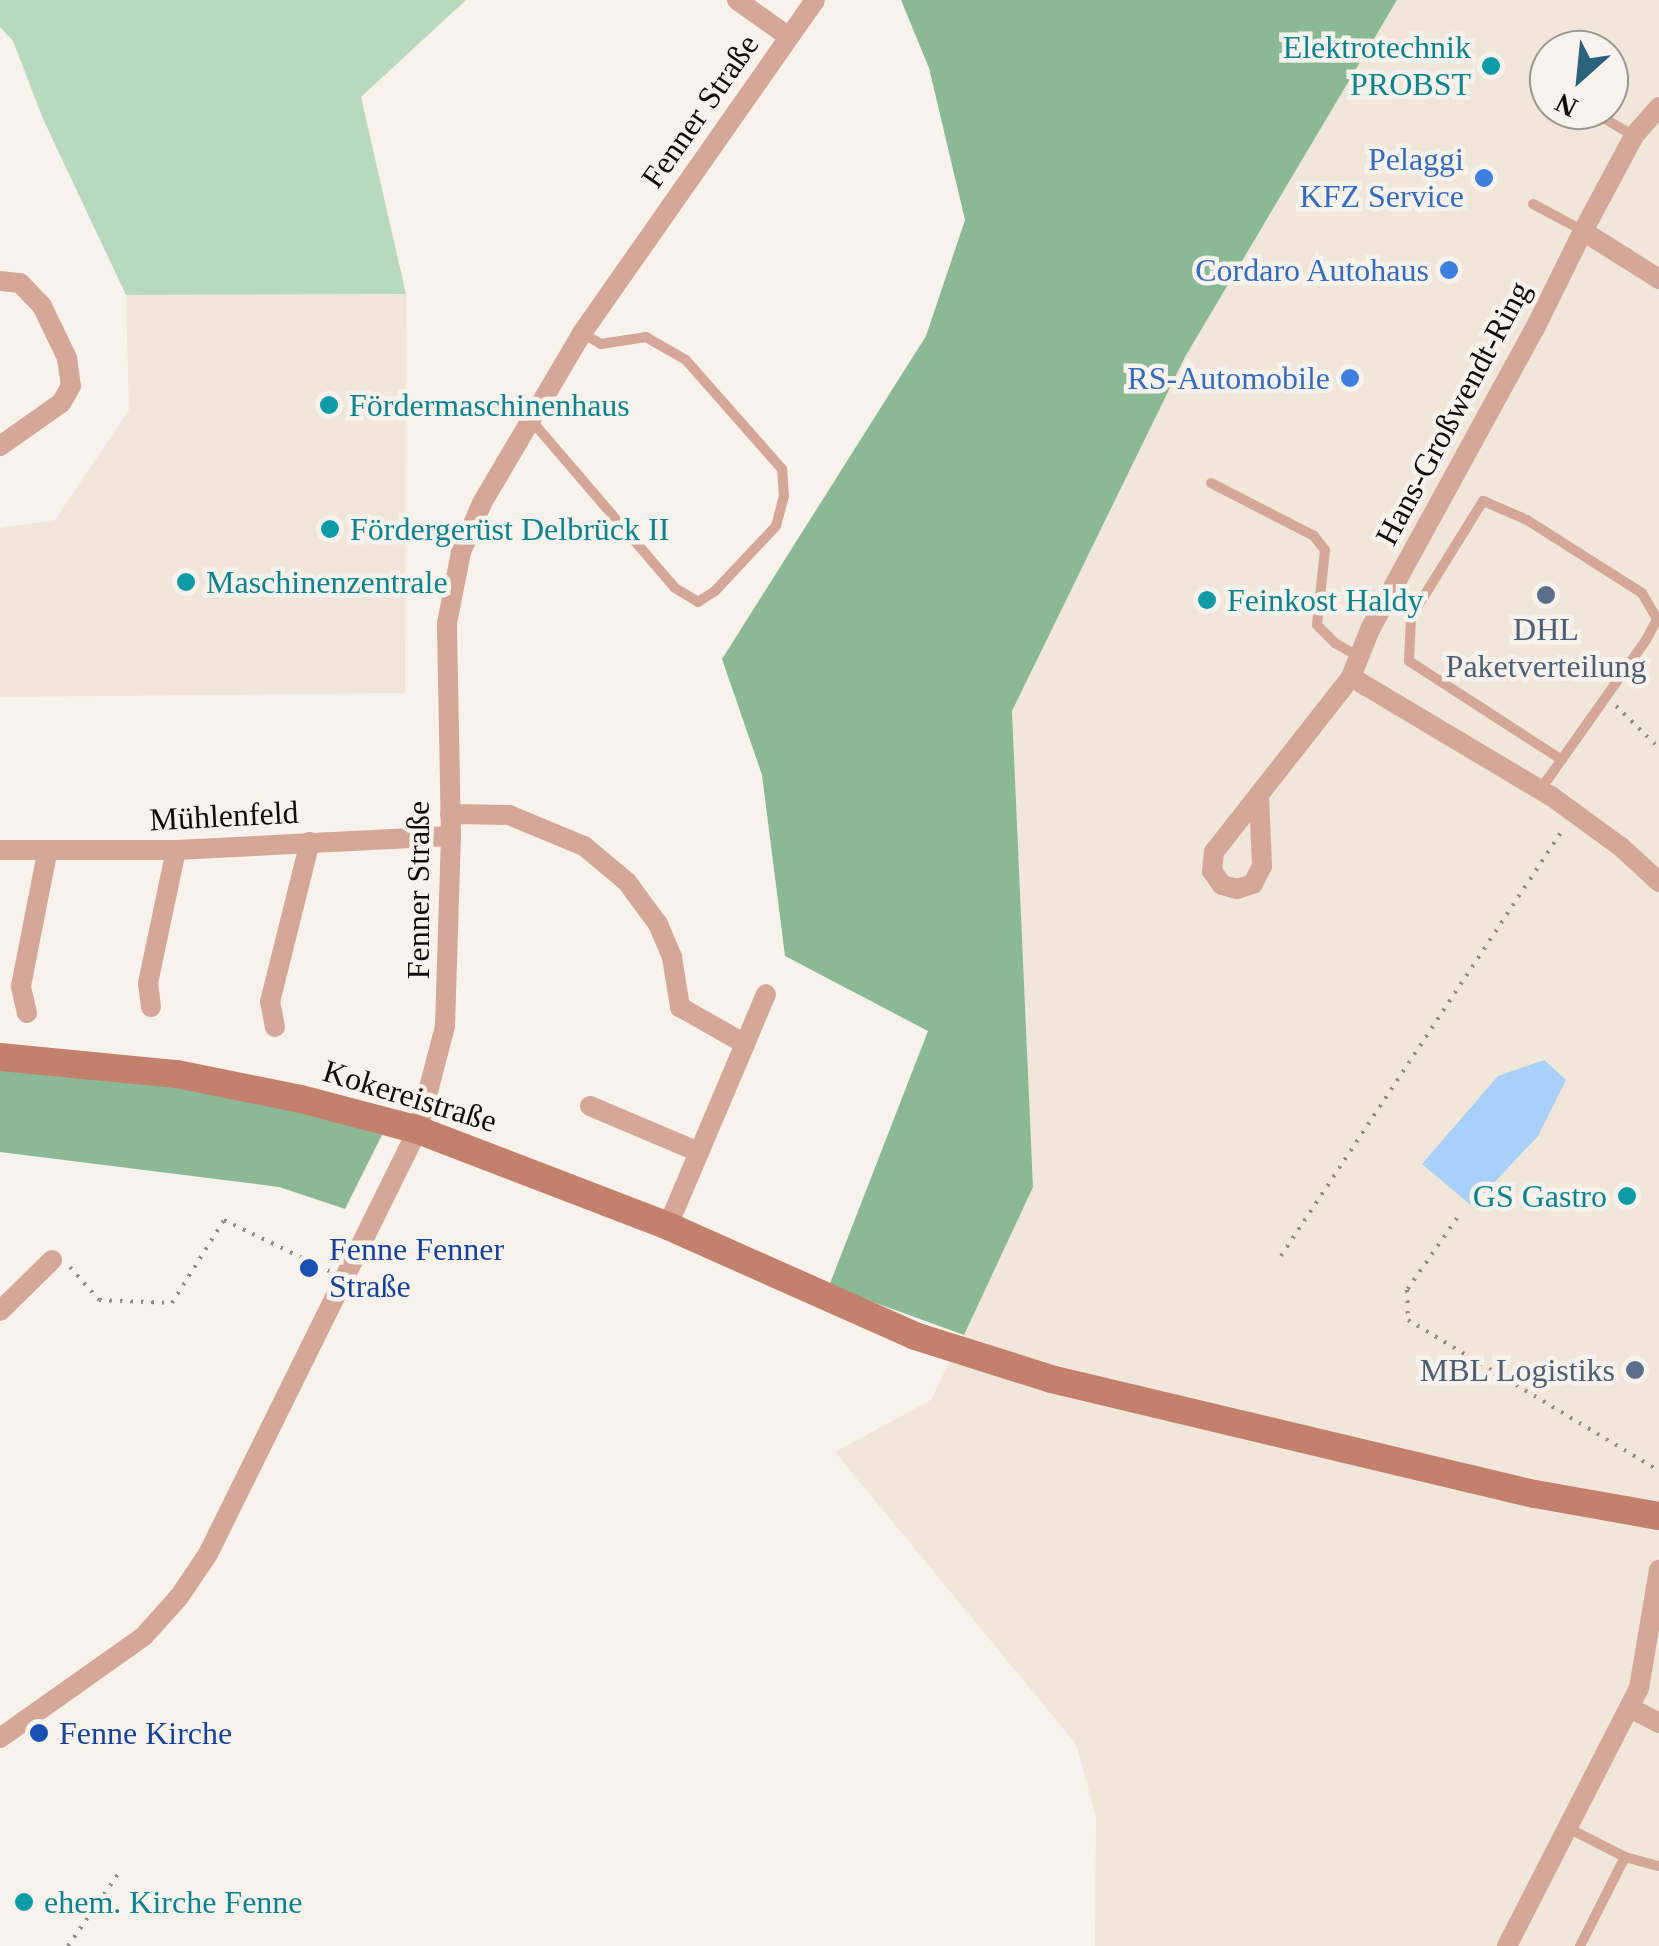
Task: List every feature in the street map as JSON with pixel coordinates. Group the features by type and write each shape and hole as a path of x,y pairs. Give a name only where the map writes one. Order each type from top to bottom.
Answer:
{"main road":[{"name":"Kokereistraße","path":"0,1057 177,1074 301,1099 418,1130 544,1175 915,1336 1051,1379 1535,1494 1659,1516"}],"street":[{"path":"737,0 789,37"},
{"name":"Fenner Straße","path":"0,1738 144,1636 179,1597 208,1554 418,1130 446,1026 451,836 446,661 451,591 482,504 582,332 815,0"},
{"name":"Hans-Großwendt-Ring","path":"1259,796 1351,677 1634,136 1659,107"},
{"path":"1583,231 1659,279"},
{"path":"0,282 20,283 42,306 67,358 71,386 61,403 0,446"},
{"path":"1351,677 1538,789 1659,882"},
{"path":"450,814 509,815 584,846 628,882 658,924 672,957 680,1007 745,1044"},
{"name":"Mühlenfeld","path":"0,850 176,850 451,836"},
{"path":"275,1027 270,1002 310,842"},
{"path":"151,1007 148,983 176,850"},
{"path":"26,1013 21,986 48,853"},
{"path":"673,1214 766,994"},
{"path":"590,1106 699,1152"},
{"path":"0,1310 52,1260"},
{"path":"1507,1946 1630,1708 1646,1652 1659,1570"},
{"path":"1630,1708 1659,1723"}],"lane":[{"path":"1624,130 1634,136"},
{"path":"1534,204 1583,231"},
{"path":"530,419 675,588 698,602 715,591 776,526 784,496 782,469 686,360 646,337 602,344 582,332"},
{"path":"1211,484 1314,536 1325,550 1317,625 1335,644 1359,656"},
{"path":"1538,789 1562,760 1657,619 1642,593 1526,520 1483,500 1411,617 1409,660 1562,760"},
{"path":"1568,1828 1625,1858 1659,1866"},
{"path":"1580,1946 1625,1858"}],"path":[{"path":"1604,700 1620,708 1659,748"},
{"path":"1281,1256 1574,813"},
{"path":"1457,1218 1407,1290 1408,1320 1659,1471"},
{"path":"52,1260 64,1260 99,1300 172,1302 224,1220 346,1279"},
{"path":"68,1946 121,1870"}],"shaded area":[{"path":"1397,0 1659,0 1659,1946 1095,1946 1096,1817 1076,1744 835,1452 931,1400 1033,1187 1012,711 1185,357"},
{"path":"406,294 405,693 0,697 0,528 55,520 129,410 126,295"}],"green space":[{"path":"0,0 466,0 361,97 406,294 126,295 43,119 13,41 0,27"},
{"path":"901,0 1397,0 1185,357 1012,711 1033,1187 964,1335 829,1286 928,1031 785,956 762,775 722,659 926,336 965,220 929,68"},
{"path":"0,1067 177,1087 301,1110 382,1135 345,1209 279,1187 0,1152"}],"water":[{"path":"1544,1060 1566,1080 1538,1136 1472,1206 1422,1164 1498,1076"}],"place":[{"name":"Elektrotechnik PROBST","path":"1491,66"},
{"name":"Pelaggi KFZ Service","path":"1484,178"},
{"name":"Cordaro Autohaus","path":"1449,270"},
{"name":"RS-Automobile","path":"1350,378"},
{"name":"Fördermaschinenhaus","path":"329,405"},
{"name":"Fördergerüst Delbrück II","path":"330,529"},
{"name":"Maschinenzentrale","path":"186,582"},
{"name":"DHL Paketverteilung","path":"1546,595"},
{"name":"Feinkost Haldy","path":"1207,600"},
{"name":"GS Gastro","path":"1627,1196"},
{"name":"Fenne Fenner Straße","path":"309,1268"},
{"name":"MBL Logistiks","path":"1635,1370"},
{"name":"Fenne Kirche","path":"39,1733"},
{"name":"ehem. Kirche Fenne","path":"24,1902"}]}
